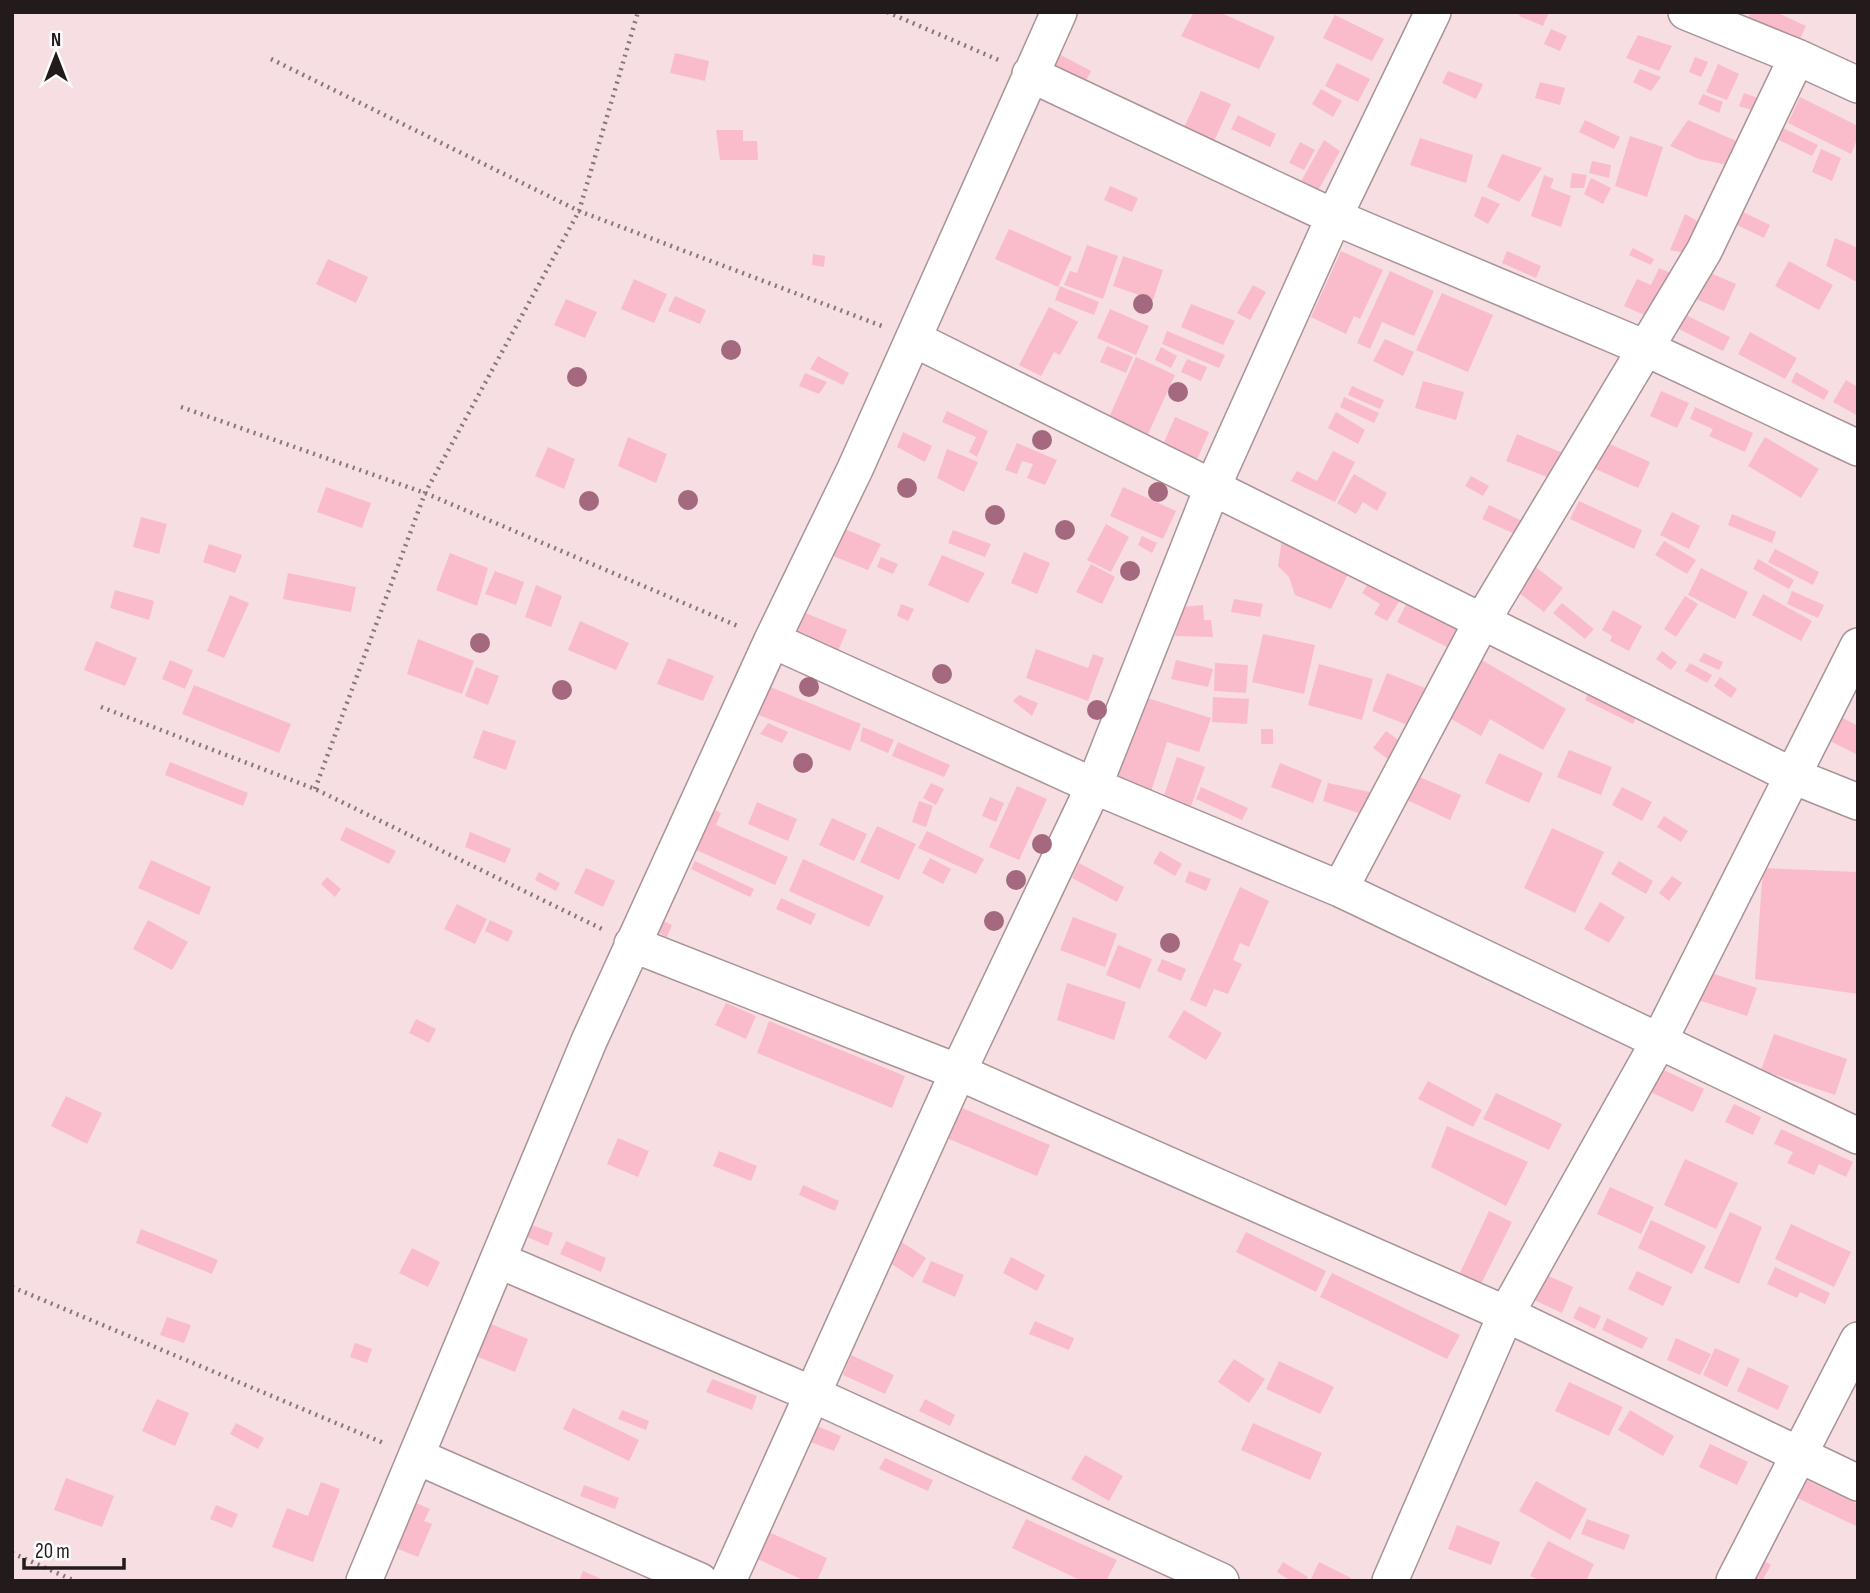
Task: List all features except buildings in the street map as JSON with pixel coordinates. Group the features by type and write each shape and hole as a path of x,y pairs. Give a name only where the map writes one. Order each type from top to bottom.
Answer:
{"street":[{"path":"364,1581 632,944 914,338 1059,12"},
{"path":"728,1581 958,1073 1094,786 1213,486 1334,217 1433,12"},
{"path":"1686,12 1858,85"},
{"path":"1340,889 1482,621 1704,251 1797,57"},
{"path":"1030,74 1334,217 1645,348 1858,448"},
{"path":"914,338 1793,776 1858,802"},
{"path":"772,640 1094,786 1340,889 1858,1136"},
{"path":"1390,1581 1506,1314 1659,1041 1858,646"},
{"path":"632,944 958,1073 1506,1314 1858,1483"},
{"path":"498,1260 812,1394 1221,1581"},
{"path":"1734,1581 1858,1340"},
{"path":"416,1456 699,1581"}],"path":[{"path":"315,789 425,493 579,211 638,12"},
{"path":"887,12 1030,74"},
{"path":"271,59 579,211 914,338"},
{"path":"181,407 425,493 772,640"},
{"path":"101,707 315,789 632,944"},
{"path":"12,1287 416,1456"},
{"path":"12,1553 75,1581"}]}
